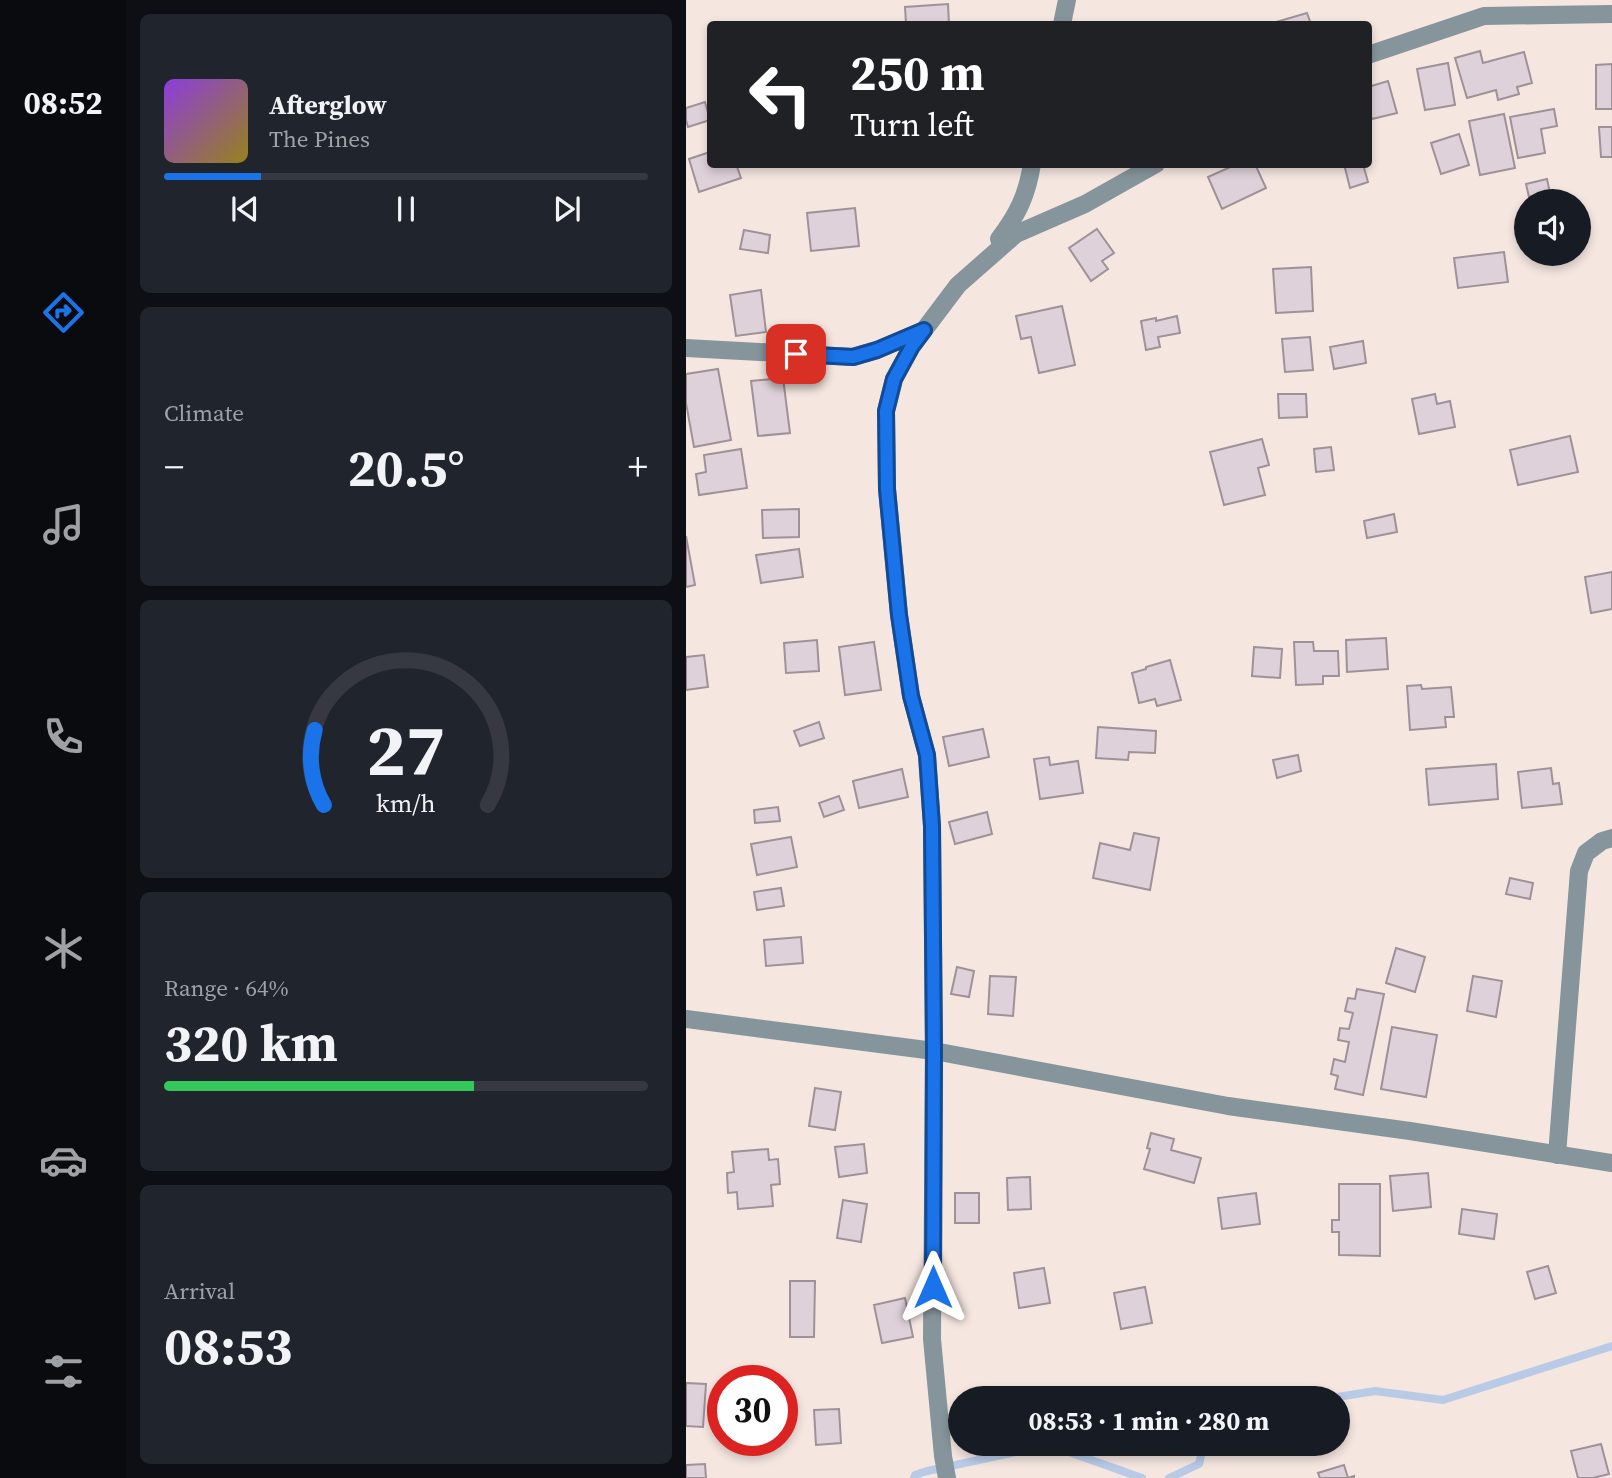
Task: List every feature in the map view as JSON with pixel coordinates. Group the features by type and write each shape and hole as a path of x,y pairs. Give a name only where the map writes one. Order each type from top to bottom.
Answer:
{"street":[{"path":"1063,21 1067,0"},
{"path":"1372,54 1484,16 1612,14"},
{"path":"975,270 1012,223 1028,189 1031,168"},
{"path":"947,1478 932,1339 932,826 927,755 911,696 899,615 887,489 886,411 894,379 912,346 958,285 1016,234 1085,204 1149,168"},
{"path":"686,348 853,357 924,330"},
{"path":"1557,1155 1579,871 1586,853 1602,841 1612,838"},
{"path":"686,1019 934,1051 1228,1106 1612,1163"}],"building":[{"path":"948,4 949,21 906,21 905,7"},
{"path":"1307,13 1310,21 1279,21"},
{"path":"1480,51 1483,63 1524,52 1532,83 1517,87 1519,94 1498,100 1496,90 1467,98 1455,58"},
{"path":"1448,63 1455,105 1425,110 1417,69"},
{"path":"1612,64 1612,109 1596,109 1596,65"},
{"path":"1388,81 1397,113 1372,119 1372,86"},
{"path":"705,102 707,121 688,127 686,108"},
{"path":"1554,109 1557,126 1541,129 1545,153 1518,158 1510,117"},
{"path":"1504,114 1515,168 1480,175 1469,121"},
{"path":"1599,127 1612,127 1612,157 1601,157"},
{"path":"1459,134 1469,165 1441,174 1431,143"},
{"path":"707,153 707,168 737,168 741,178 699,192 689,159"},
{"path":"1228,168 1257,168 1266,188 1222,209 1208,177"},
{"path":"1345,168 1364,168 1368,182 1350,188"},
{"path":"1547,179 1549,189 1527,189 1526,184"},
{"path":"855,208 859,246 811,251 807,213"},
{"path":"1097,229 1114,253 1102,261 1108,269 1091,281 1069,248"},
{"path":"744,230 770,235 768,253 740,249"},
{"path":"1504,252 1508,282 1458,288 1454,258"},
{"path":"1311,267 1313,311 1276,313 1273,269"},
{"path":"761,290 766,332 736,336 730,295"},
{"path":"1062,306 1075,365 1039,373 1031,337 1021,339 1016,316"},
{"path":"1177,316 1180,333 1158,337 1160,347 1146,350 1141,321"},
{"path":"1310,337 1313,370 1285,372 1282,339"},
{"path":"1363,341 1366,363 1334,369 1330,347"},
{"path":"718,369 731,440 694,447 686,403 686,374"},
{"path":"783,378 790,433 758,436 751,381"},
{"path":"1278,394 1306,394 1307,417 1279,418"},
{"path":"1435,394 1437,404 1450,401 1455,427 1419,434 1412,399"},
{"path":"1570,436 1578,472 1518,485 1510,450"},
{"path":"1262,439 1269,465 1258,468 1265,495 1224,505 1210,452"},
{"path":"1331,447 1334,470 1316,472 1314,449"},
{"path":"741,449 747,488 699,495 696,474 706,472 704,455"},
{"path":"799,509 799,537 763,538 762,510"},
{"path":"1394,514 1397,532 1367,538 1364,521"},
{"path":"686,536 695,585 686,587"},
{"path":"799,549 803,577 761,583 756,555"},
{"path":"1612,572 1612,609 1591,613 1585,577"},
{"path":"1386,638 1388,669 1347,672 1346,640"},
{"path":"817,640 819,671 786,673 784,643"},
{"path":"874,642 881,690 845,695 839,647"},
{"path":"1294,642 1313,642 1314,651 1338,651 1339,676 1323,676 1323,684 1296,685"},
{"path":"1254,647 1282,649 1280,678 1252,676"},
{"path":"704,655 708,687 686,690 686,657"},
{"path":"1170,660 1181,700 1157,706 1155,699 1139,703 1132,673"},
{"path":"1421,685 1422,689 1451,687 1454,717 1445,717 1446,727 1410,730 1407,686"},
{"path":"819,722 824,738 800,746 794,731"},
{"path":"1098,727 1156,731 1155,753 1129,752 1128,760 1096,758"},
{"path":"983,729 989,757 949,766 943,737"},
{"path":"1298,755 1301,771 1277,778 1273,760"},
{"path":"1049,757 1050,765 1078,761 1083,793 1040,799 1034,759"},
{"path":"1496,764 1498,799 1429,805 1426,769"},
{"path":"1551,768 1553,784 1559,783 1562,804 1522,808 1518,772"},
{"path":"902,769 908,797 859,808 853,781"},
{"path":"839,796 844,810 824,817 819,803"},
{"path":"778,807 780,821 755,823 754,810"},
{"path":"987,812 992,834 955,844 949,822"},
{"path":"1134,833 1159,838 1150,890 1093,878 1100,843 1130,850"},
{"path":"791,837 797,867 757,875 751,844"},
{"path":"1510,878 1533,883 1530,899 1506,894"},
{"path":"781,888 784,906 757,910 754,892"},
{"path":"801,937 803,963 766,966 764,940"},
{"path":"1396,948 1425,957 1415,992 1386,983"},
{"path":"957,967 974,971 969,997 951,994"},
{"path":"990,976 1016,977 1013,1016 988,1014"},
{"path":"1473,976 1502,981 1496,1017 1467,1011"},
{"path":"1357,989 1384,994 1363,1095 1335,1089 1338,1076 1331,1074 1334,1059 1345,1062 1349,1042 1338,1040 1340,1028 1349,1029 1353,1013 1345,1011 1348,998 1355,999"},
{"path":"1392,1027 1437,1035 1426,1097 1381,1089"},
{"path":"815,1088 841,1092 835,1130 809,1126"},
{"path":"1151,1133 1174,1139 1171,1150 1201,1158 1194,1183 1144,1169"},
{"path":"864,1144 867,1173 839,1177 835,1147"},
{"path":"768,1149 769,1160 778,1159 780,1184 771,1185 773,1206 738,1209 737,1192 728,1193 727,1173 734,1172 732,1152"},
{"path":"1428,1173 1431,1207 1393,1211 1390,1176"},
{"path":"1030,1177 1031,1209 1008,1210 1007,1178"},
{"path":"1339,1184 1380,1184 1380,1256 1339,1255 1339,1232 1332,1232 1332,1220 1339,1220"},
{"path":"955,1193 979,1193 979,1223 955,1223"},
{"path":"1256,1193 1260,1224 1222,1229 1218,1198"},
{"path":"843,1200 867,1204 861,1242 837,1238"},
{"path":"1462,1209 1497,1214 1494,1239 1459,1234"},
{"path":"1548,1266 1556,1293 1535,1299 1527,1272"},
{"path":"1044,1268 1050,1303 1019,1308 1014,1273"},
{"path":"790,1281 815,1281 814,1337 790,1337"},
{"path":"1145,1287 1152,1323 1121,1329 1114,1293"},
{"path":"905,1298 913,1337 882,1343 874,1305"},
{"path":"686,1383 706,1384 703,1427 686,1426"},
{"path":"839,1409 841,1443 816,1445 814,1410"},
{"path":"1601,1444 1609,1474 1578,1478 1571,1451"},
{"path":"705,1464 706,1478 686,1478 686,1465"},
{"path":"1344,1465 1348,1478 1320,1478 1318,1473"}],"waterway":[{"path":"1350,1395 1375,1391 1443,1400 1612,1346"},
{"path":"914,1478 915,1475 927,1471 1049,1445 1142,1478"},
{"path":"1169,1478 1199,1464 1201,1456"}],"route":[{"path":"796,354 853,357 924,330 894,379 886,411 887,489 899,615 911,696 927,755 932,826 933,1287"}]}
